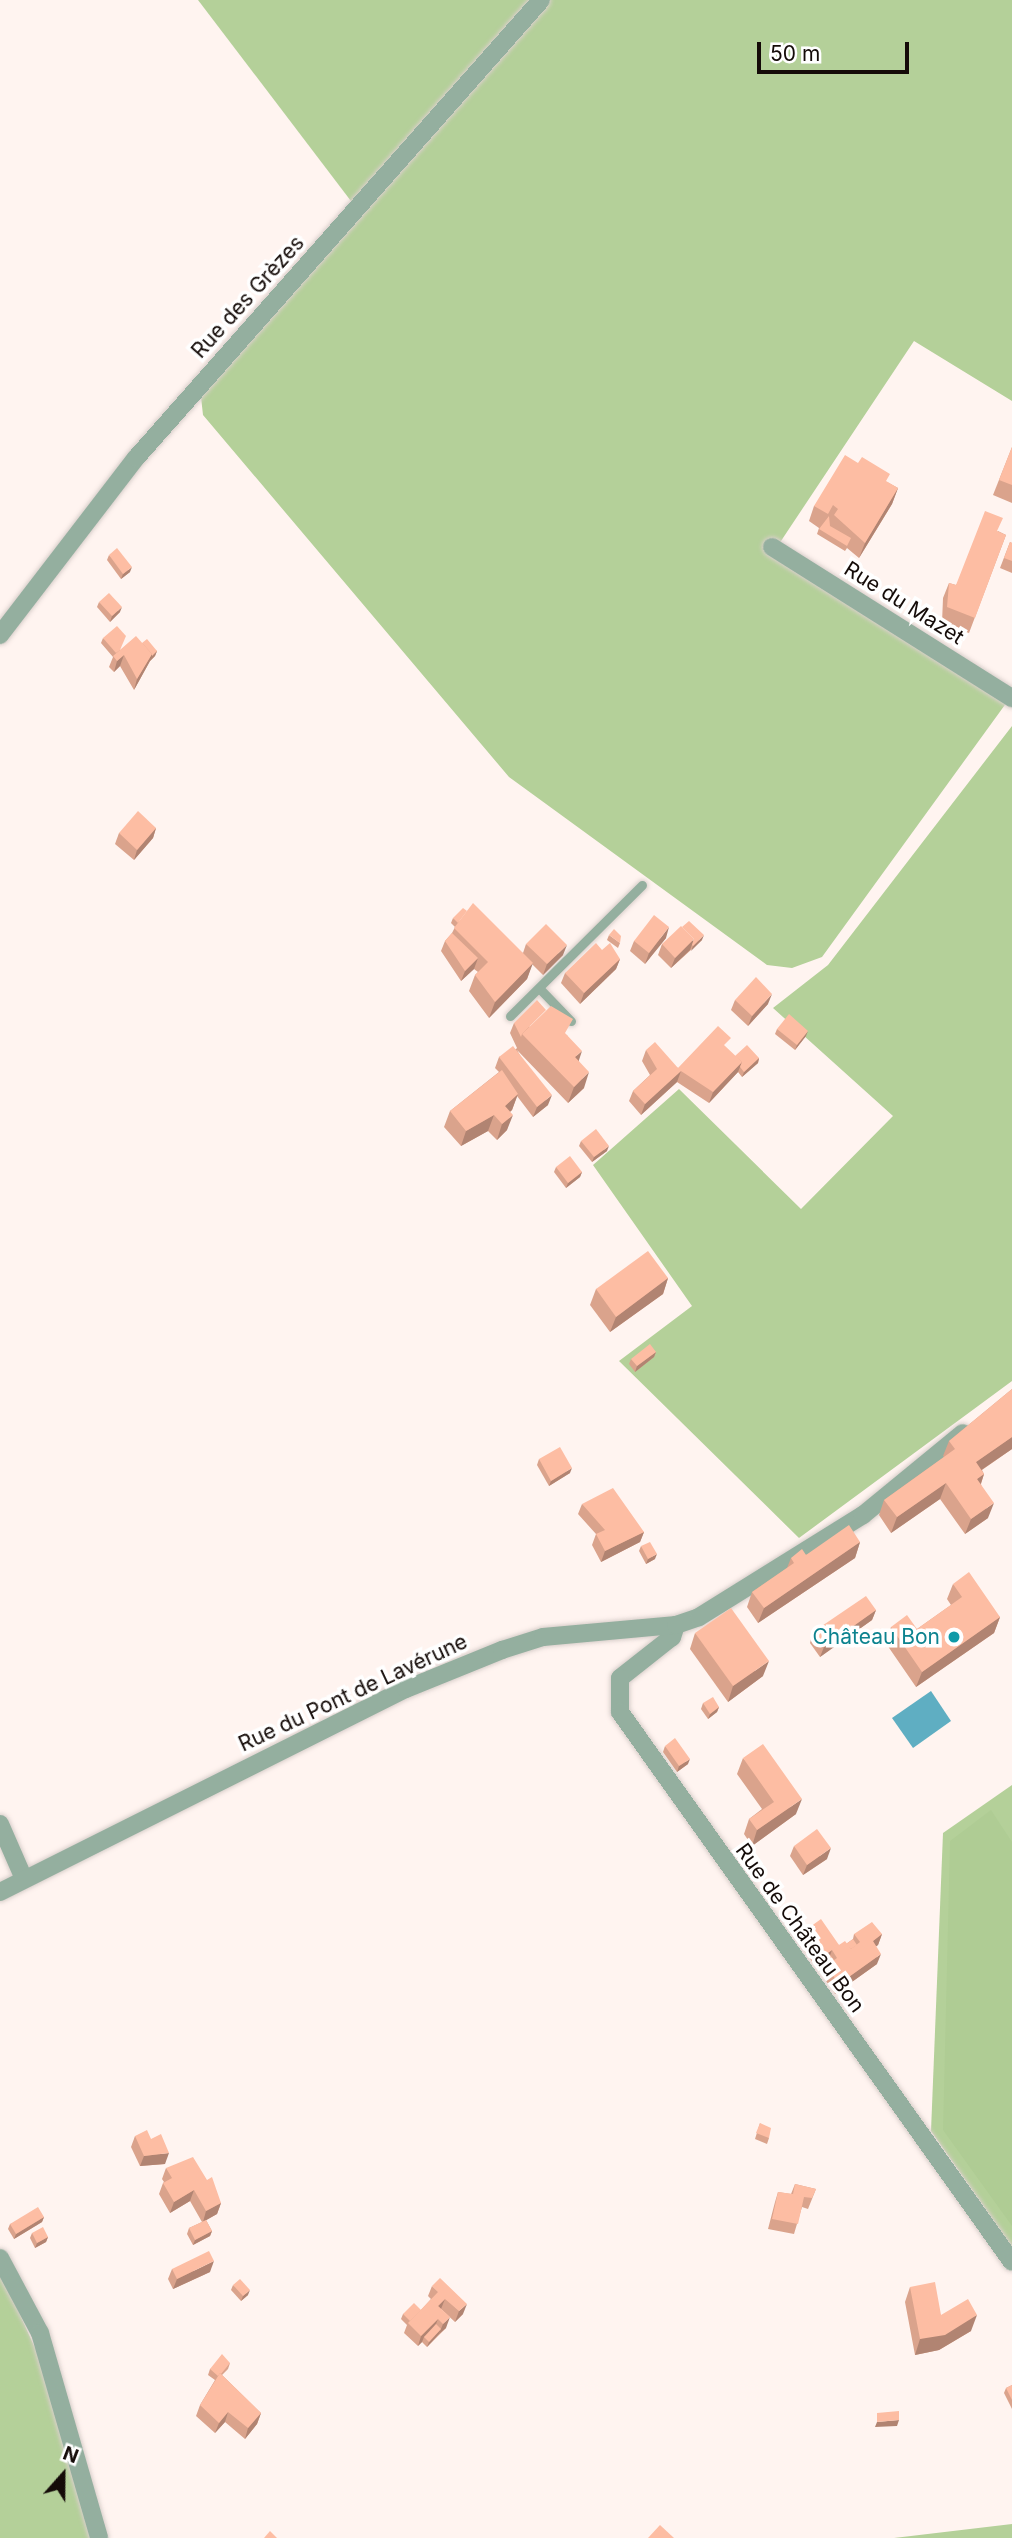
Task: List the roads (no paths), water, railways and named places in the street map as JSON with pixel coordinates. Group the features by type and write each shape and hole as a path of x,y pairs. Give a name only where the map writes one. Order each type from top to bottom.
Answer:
{"street":[{"name":"Rue des Grèzes","path":"0,635 136,458 541,0"},
{"name":"Rue du Mazet","path":"772,547 1012,698"},
{"name":"Rue du Pont de Lavérune","path":"0,1892 407,1689 502,1650 543,1637 676,1625 699,1617 863,1515 978,1421"},
{"name":"Rue de Château Bon","path":"676,1625 666,1643 620,1678 620,1712 1012,2262"},
{"path":"0,1824 24,1879"},
{"path":"0,2258 40,2333 99,2538"}],"lane":[{"path":"510,1016 642,885"},
{"path":"539,988 571,1021"}],"water":[{"path":"931,1691 951,1721 913,1748 892,1718"}],"place":[{"name":"Château Bon","path":"954,1637"}]}
